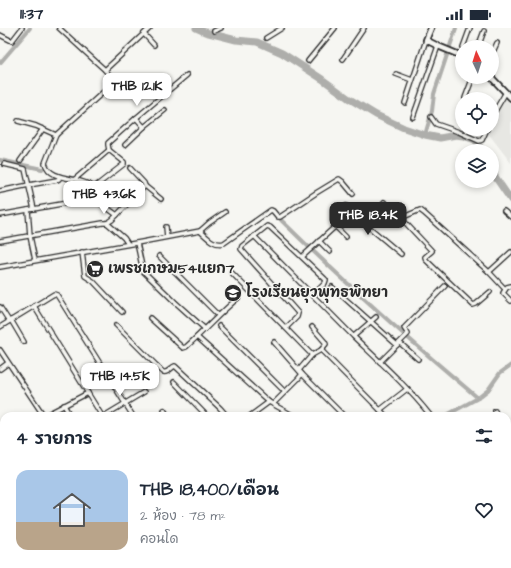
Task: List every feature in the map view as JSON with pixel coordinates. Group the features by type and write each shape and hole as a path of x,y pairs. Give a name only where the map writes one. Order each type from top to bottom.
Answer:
{"street":[{"path":"0,35 12,41 22,28"},
{"path":"0,215 78,202 87,199 92,194 92,186 90,184 75,179 59,177 46,166 45,162 56,135 113,82 112,78 105,70 59,28"},
{"path":"105,70 150,28"},
{"path":"214,31 221,28"},
{"path":"266,38 282,28"},
{"path":"308,61 335,28"},
{"path":"343,59 364,28"},
{"path":"404,103 430,28"},
{"path":"466,40 470,28"},
{"path":"481,40 484,32"},
{"path":"144,34 154,45"},
{"path":"426,40 455,53"},
{"path":"413,117 438,46"},
{"path":"396,74 412,80"},
{"path":"92,189 124,164 124,162 109,150 108,143 187,76"},
{"path":"498,84 511,98"},
{"path":"499,104 506,92"},
{"path":"124,145 165,110"},
{"path":"431,117 436,124 455,131"},
{"path":"136,118 144,127"},
{"path":"18,121 36,126 56,135"},
{"path":"20,161 43,129"},
{"path":"468,136 479,141 482,140 484,136"},
{"path":"75,179 109,150"},
{"path":"4,164 25,169 34,209"},
{"path":"130,168 145,186 161,199"},
{"path":"0,190 57,180 59,177"},
{"path":"200,231 214,243 219,245 271,210 278,217 280,217 339,179 353,194"},
{"path":"0,241 70,228 107,223 118,215 145,186"},
{"path":"99,202 118,215"},
{"path":"384,202 432,251 425,257 426,260 473,305 490,292"},
{"path":"346,206 351,212 401,254"},
{"path":"28,210 30,236 35,260"},
{"path":"401,218 420,210 424,212 489,272 505,289"},
{"path":"504,211 511,217"},
{"path":"0,266 200,231 225,212"},
{"path":"302,257 313,245 351,212"},
{"path":"107,223 124,238 128,244"},
{"path":"166,226 167,237"},
{"path":"286,328 298,313 241,249 242,246 269,226 326,280 325,283 313,295"},
{"path":"335,226 346,237"},
{"path":"254,236 428,412"},
{"path":"319,240 330,252"},
{"path":"137,243 144,271 204,329"},
{"path":"82,252 85,276"},
{"path":"489,272 511,252"},
{"path":"160,256 218,315"},
{"path":"231,272 312,355"},
{"path":"78,277 85,276 93,281 122,312"},
{"path":"380,362 406,337 408,333 404,328 445,286"},
{"path":"511,286 508,286 503,291 511,301"},
{"path":"332,287 370,322 418,359"},
{"path":"0,327 54,294 57,295 131,412"},
{"path":"150,318 183,348 197,337 218,315 238,298"},
{"path":"34,306 100,412"},
{"path":"0,307 24,342"},
{"path":"354,336 376,317"},
{"path":"116,325 163,372 167,372 175,366 224,412"},
{"path":"219,326 285,392"},
{"path":"299,370 312,355 322,350 326,343 312,327"},
{"path":"197,337 269,402 287,412"},
{"path":"274,342 302,374 340,412"},
{"path":"0,350 41,412"},
{"path":"322,350 380,410 407,389"},
{"path":"0,368 8,363"},
{"path":"273,404 302,374"},
{"path":"174,382 203,412"},
{"path":"110,412 144,392"},
{"path":"51,412 88,393"},
{"path":"257,412 269,402"},
{"path":"64,405 68,412"}],"shaded area":[{"path":"503,95 511,105 511,163 499,147 499,144 496,144 490,136 499,136 499,105"}],"waterway":[{"path":"0,63 30,28"},
{"path":"196,28 205,32 236,40 257,42 282,53 348,98 376,115 404,128 440,138 456,135 463,136 475,140 478,144"},
{"path":"425,135 432,111 434,94 456,28"},
{"path":"0,160 42,169"},
{"path":"499,182 511,200"},
{"path":"281,220 378,311 478,398"},
{"path":"452,412 478,398 488,390 500,373 511,365"}],"place":[{"name":"เพรชเกษม54แยก7","path":"95,269"},
{"name":"โรงเรียนยุวพุทธพิทยา","path":"233,293"}]}
